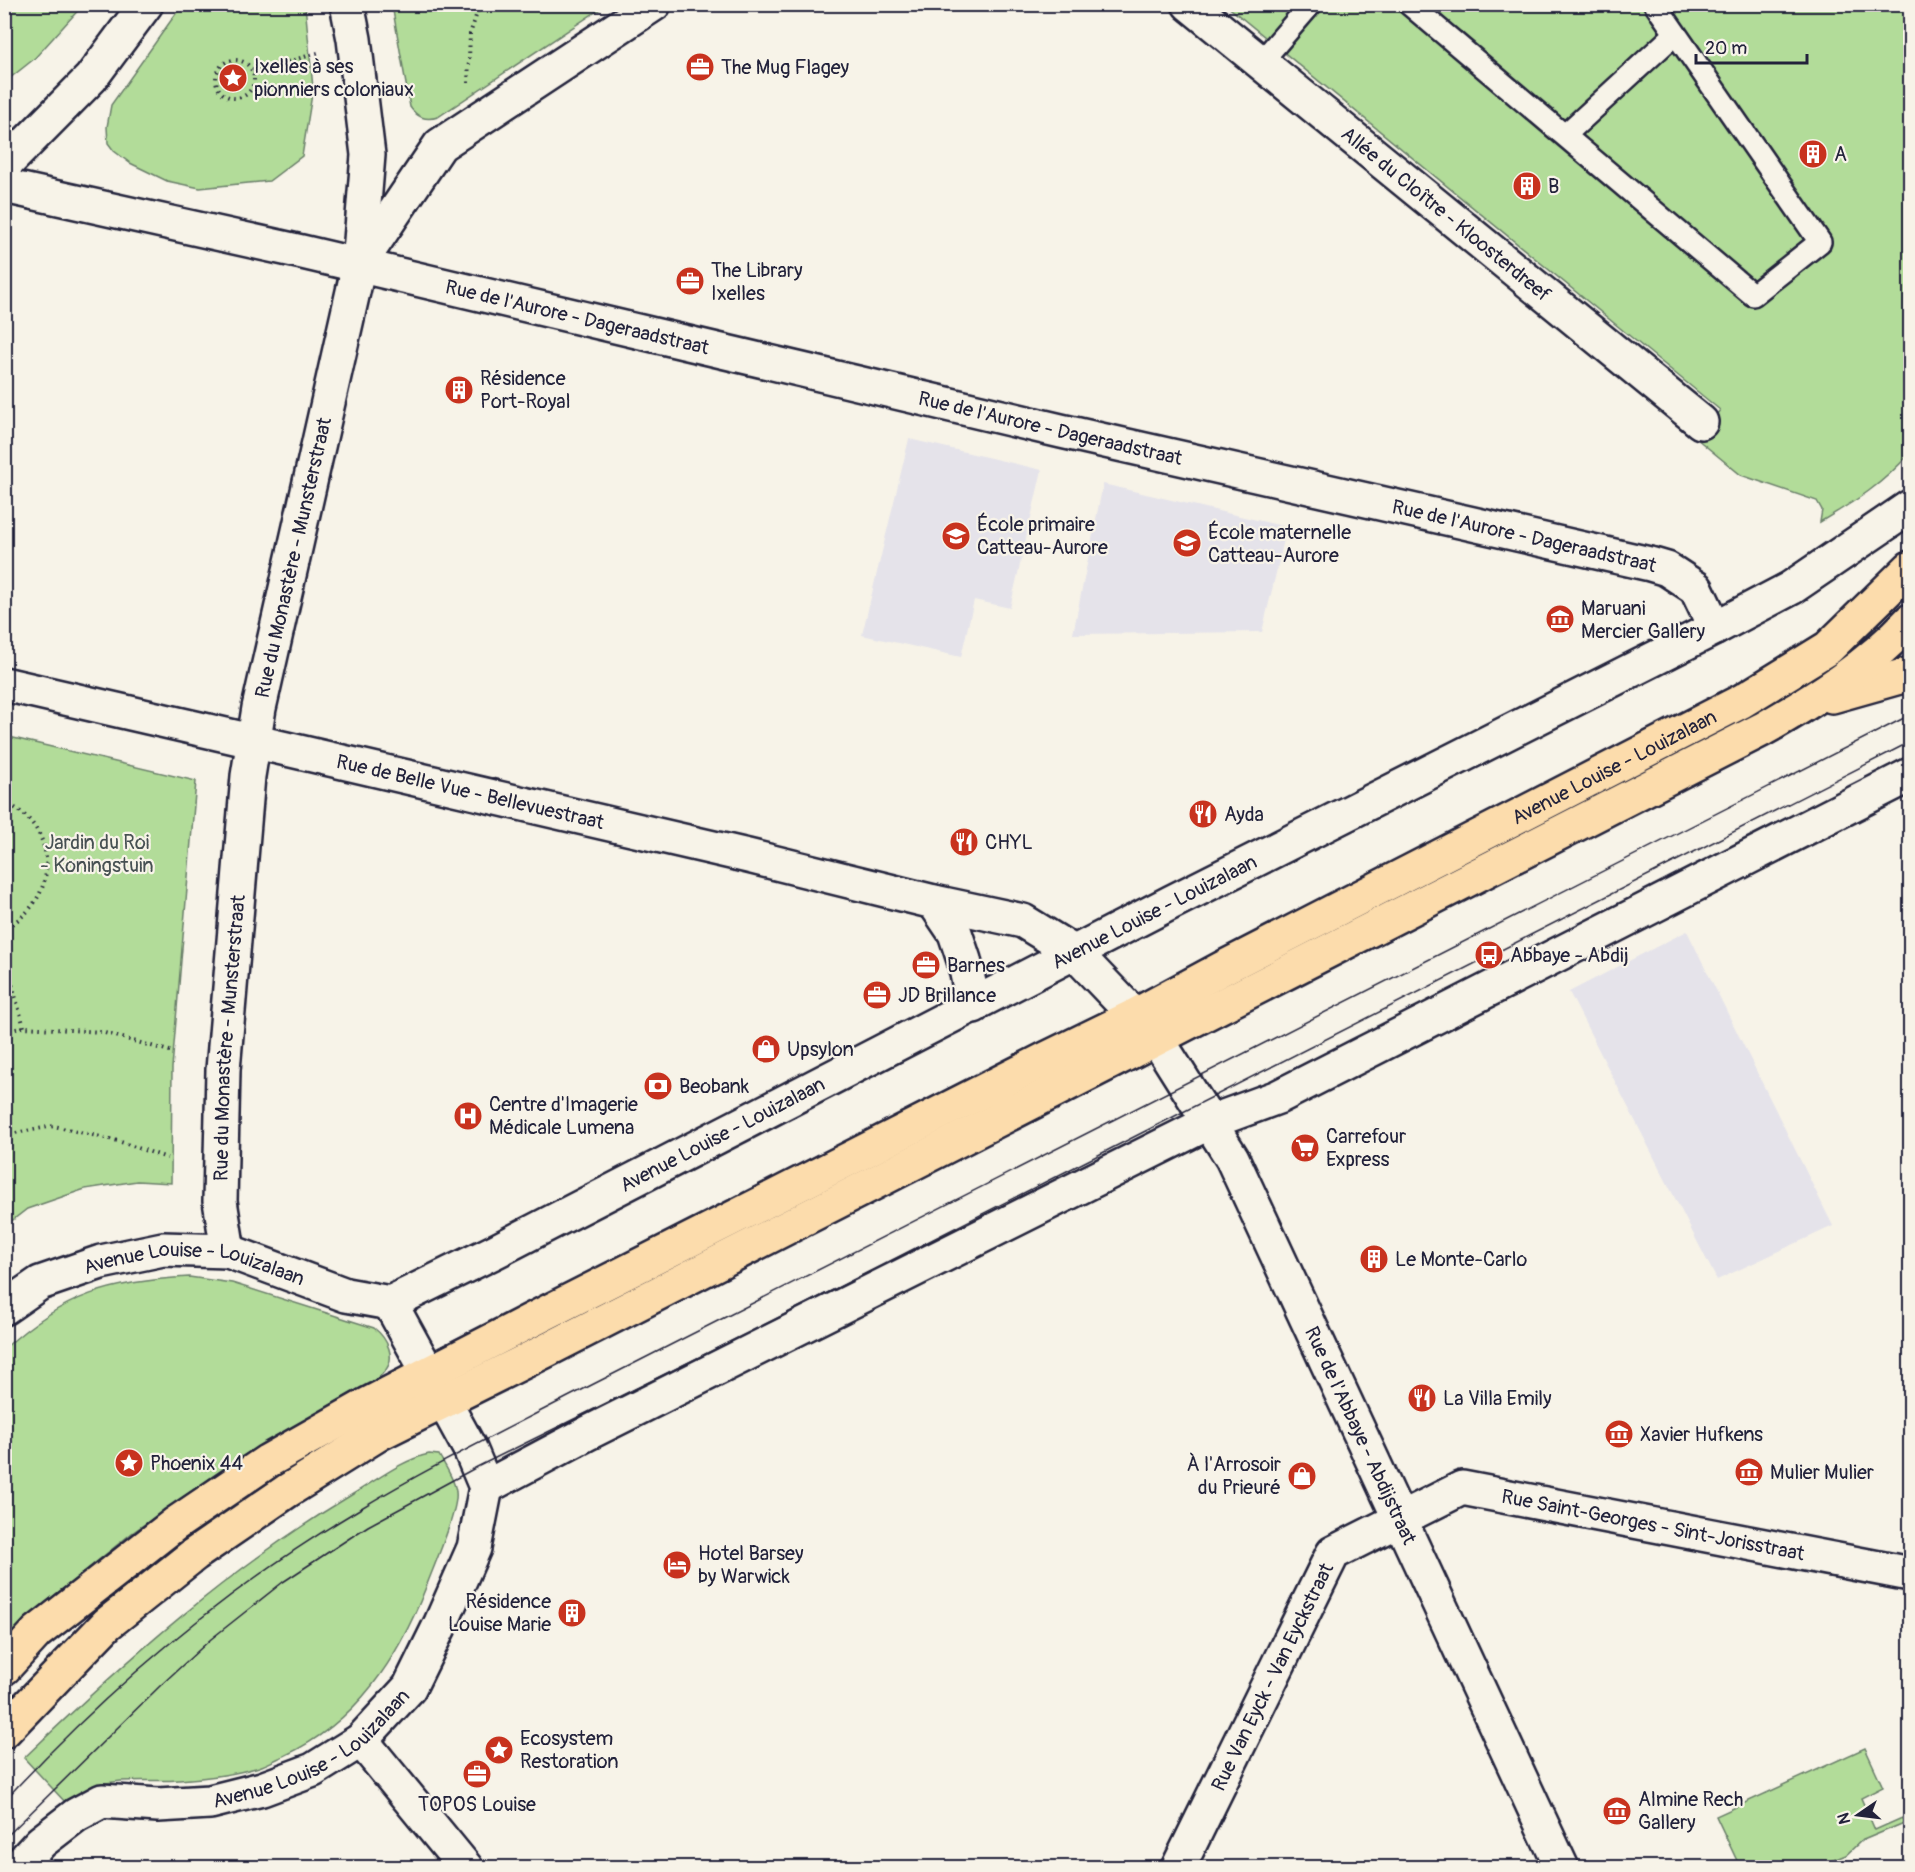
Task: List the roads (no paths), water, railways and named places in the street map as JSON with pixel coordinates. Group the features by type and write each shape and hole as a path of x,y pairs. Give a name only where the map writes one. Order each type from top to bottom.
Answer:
{"highway":[{"name":"Avenue Louise - Louizalaan","path":"4,1731 107,1624 195,1554 288,1491 380,1433 437,1387 1035,1064 1134,1016 1742,701 1828,648 1911,568"},
{"name":"Avenue Louise - Louizalaan","path":"4,1668 37,1632 175,1524 268,1461 365,1406 437,1387 545,1351 1763,729 1807,704 1858,669 1911,621"},
{"path":"1807,704 1911,674"}],"street":[{"path":"4,166 91,78 146,4"},
{"path":"347,4 354,39 368,155 358,265"},
{"path":"354,4 354,39"},
{"name":"Rue du Monastère - Munsterstraat","path":"228,1251 220,1201 223,1070 252,741 358,265 440,146 654,4"},
{"name":"Allée du Cloître - Kloosterdreef","path":"1189,4 1701,422"},
{"name":"Rue de l'Aurore - Dageraadstraat","path":"4,186 358,265 1073,433 1650,564 1666,569 1696,588 1715,628"},
{"name":"Avenue Louise - Louizalaan","path":"4,1308 40,1283 101,1262 163,1249 228,1251 346,1295 390,1303 1715,628 1791,588 1911,507"},
{"name":"Rue de Belle Vue - Bellevuestraat","path":"4,684 713,848 933,902 1023,921 1075,953 1134,1016"},
{"path":"390,1303 470,1449 486,1486 609,1422 1210,1122 1278,1097 1911,775"},
{"path":"933,902 955,933 964,960 974,1006"},
{"name":"Rue de l'Abbaye - Abdijstraat","path":"1134,1016 1157,1039 1232,1158 1562,1868"},
{"name":"Avenue Louise - Louizalaan","path":"17,1868 41,1842 76,1815 102,1801 158,1805 210,1802 262,1790 313,1770 361,1740 409,1688 415,1677 474,1548 486,1486"},
{"name":"Rue Saint-Georges - Sint-Jorisstraat","path":"1400,1518 1462,1488 1911,1574"},
{"name":"Rue Van Eyck - Van Eyckstraat","path":"1178,1868 1333,1553 1400,1518"},
{"path":"361,1740 466,1868"}],"lane":[{"path":"1261,62 1311,4"},
{"path":"1409,4 1753,296 1820,242 1655,4"},
{"path":"1565,135 1675,34"}],"tram line":[{"path":"4,1801 85,1719 170,1643 262,1573 384,1495 570,1396 1910,715"},
{"path":"4,1839 211,1639 283,1582 368,1526 477,1467 772,1321 1910,742"}],"place":[{"name":"The Mug Flagey","path":"700,67"},
{"name":"Ixelles à ses pionniers coloniaux","path":"233,78"},
{"name":"A","path":"1813,154"},
{"name":"B","path":"1527,186"},
{"name":"The Library Ixelles","path":"690,281"},
{"name":"Résidence Port-Royal","path":"459,390"},
{"name":"École primaire Catteau-Aurore","path":"956,536"},
{"name":"École maternelle Catteau-Aurore","path":"1187,543"},
{"name":"Maruani Mercier Gallery","path":"1560,619"},
{"name":"Ayda","path":"1203,814"},
{"name":"CHYL","path":"964,842"},
{"name":"Abbaye - Abdij","path":"1489,955"},
{"name":"Barnes","path":"926,965"},
{"name":"JD Brillance","path":"877,995"},
{"name":"Upsylon","path":"766,1049"},
{"name":"Beobank","path":"658,1086"},
{"name":"Centre d'Imagerie Médicale Lumena","path":"468,1116"},
{"name":"Carrefour Express","path":"1305,1148"},
{"name":"Le Monte-Carlo","path":"1374,1259"},
{"name":"La Villa Emily","path":"1422,1398"},
{"name":"Xavier Hufkens","path":"1619,1434"},
{"name":"Phoenix 44","path":"129,1463"},
{"name":"Mulier Mulier","path":"1749,1472"},
{"name":"À l'Arrosoir du Prieuré","path":"1302,1476"},
{"name":"Hotel Barsey by Warwick","path":"677,1565"},
{"name":"Résidence Louise Marie","path":"572,1613"},
{"name":"Ecosystem Restoration","path":"499,1750"},
{"name":"TOPOS Louise","path":"477,1774"},
{"name":"Almine Rech Gallery","path":"1617,1811"}],"park label":[{"name":"Jardin du Roi - Koningstuin","path":"97,854"}]}
